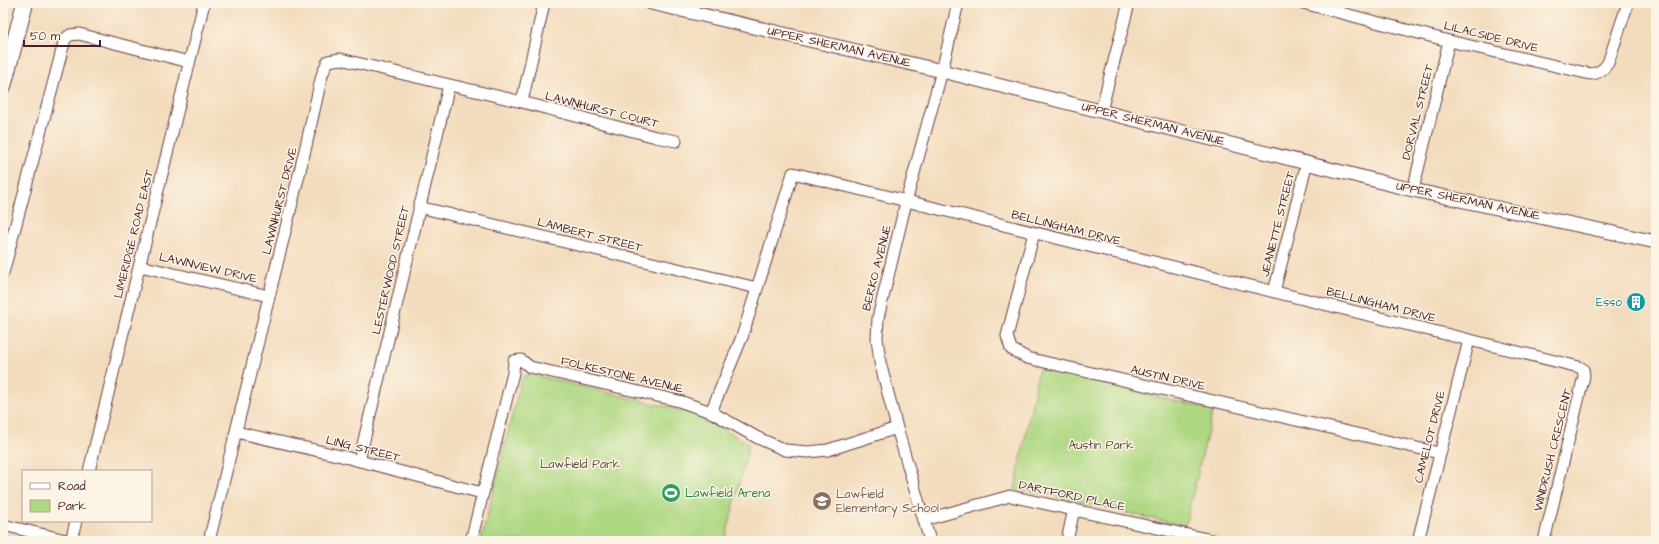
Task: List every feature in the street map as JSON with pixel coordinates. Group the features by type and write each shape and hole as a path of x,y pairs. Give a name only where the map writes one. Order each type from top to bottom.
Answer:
{"highway":[{"path":"3,86 24,3"}],"main road":[{"name":"UPPER SHERMAN AVENUE","path":"651,3 665,5 942,71 1413,190 1656,242"}],"street":[{"name":"LIMERIDGE ROAD EAST","path":"89,470 204,3"},
{"path":"522,102 544,3"},
{"name":"BERKO AVENUE","path":"930,541 897,428 880,362 877,338 878,318 906,202 942,71 958,3"},
{"path":"1101,111 1129,3"},
{"name":"LILACSIDE DRIVE","path":"1303,3 1449,41 1582,73 1597,73 1603,70 1608,63 1628,3"},
{"path":"3,273 65,39 70,35 79,34 189,62"},
{"name":"DORVAL STREET","path":"1413,190 1449,41"},
{"name":"LAWNHURST DRIVE","path":"209,541 322,76 328,62 340,59 522,102"},
{"name":"LESTERWOOD STREET","path":"359,461 419,205 449,85"},
{"name":"LAWNHURST COURT","path":"522,102 676,141"},
{"name":"JEANETTE STREET","path":"1274,292 1307,162"},
{"name":"BELLINGHAM DRIVE","path":"711,412 742,337 793,173 1579,367"},
{"name":"LAMBERT STREET","path":"419,205 419,207 757,288"},
{"name":"AUSTIN DRIVE","path":"1034,233 1007,336 1011,349 1027,358 1439,453"},
{"name":"LAWNVIEW DRIVE","path":"140,266 269,296"},
{"name":"CAMELOT DRIVE","path":"1418,541 1439,453 1469,340"},
{"name":"FOLKESTONE AVENUE","path":"471,541 513,373 514,361 521,360 530,367 679,401 711,412 758,438 785,450 808,452 828,450 897,428"},
{"name":"WINDRUSH CRESCENT","path":"1544,541 1584,376 1583,369 1579,367"},
{"name":"LING STREET","path":"236,432 359,461 482,493"},
{"name":"DARTFORD PLACE","path":"924,520 1010,496 1216,541"},
{"path":"1067,541 1074,509"},
{"path":"3,525 71,541 76,522"}],"green space":[{"name":"Austin Park","path":"1039,368 1213,410 1185,526 1036,492 1015,489"},
{"name":"Lawfield Park","path":"530,374 689,412 713,423 749,444 725,541 481,541 521,380 523,377"}],"place":[{"name":"Esso","path":"1636,302"},
{"name":"Lawfield Arena","path":"671,493"},
{"name":"Lawfield Elementary School","path":"822,501"}]}
